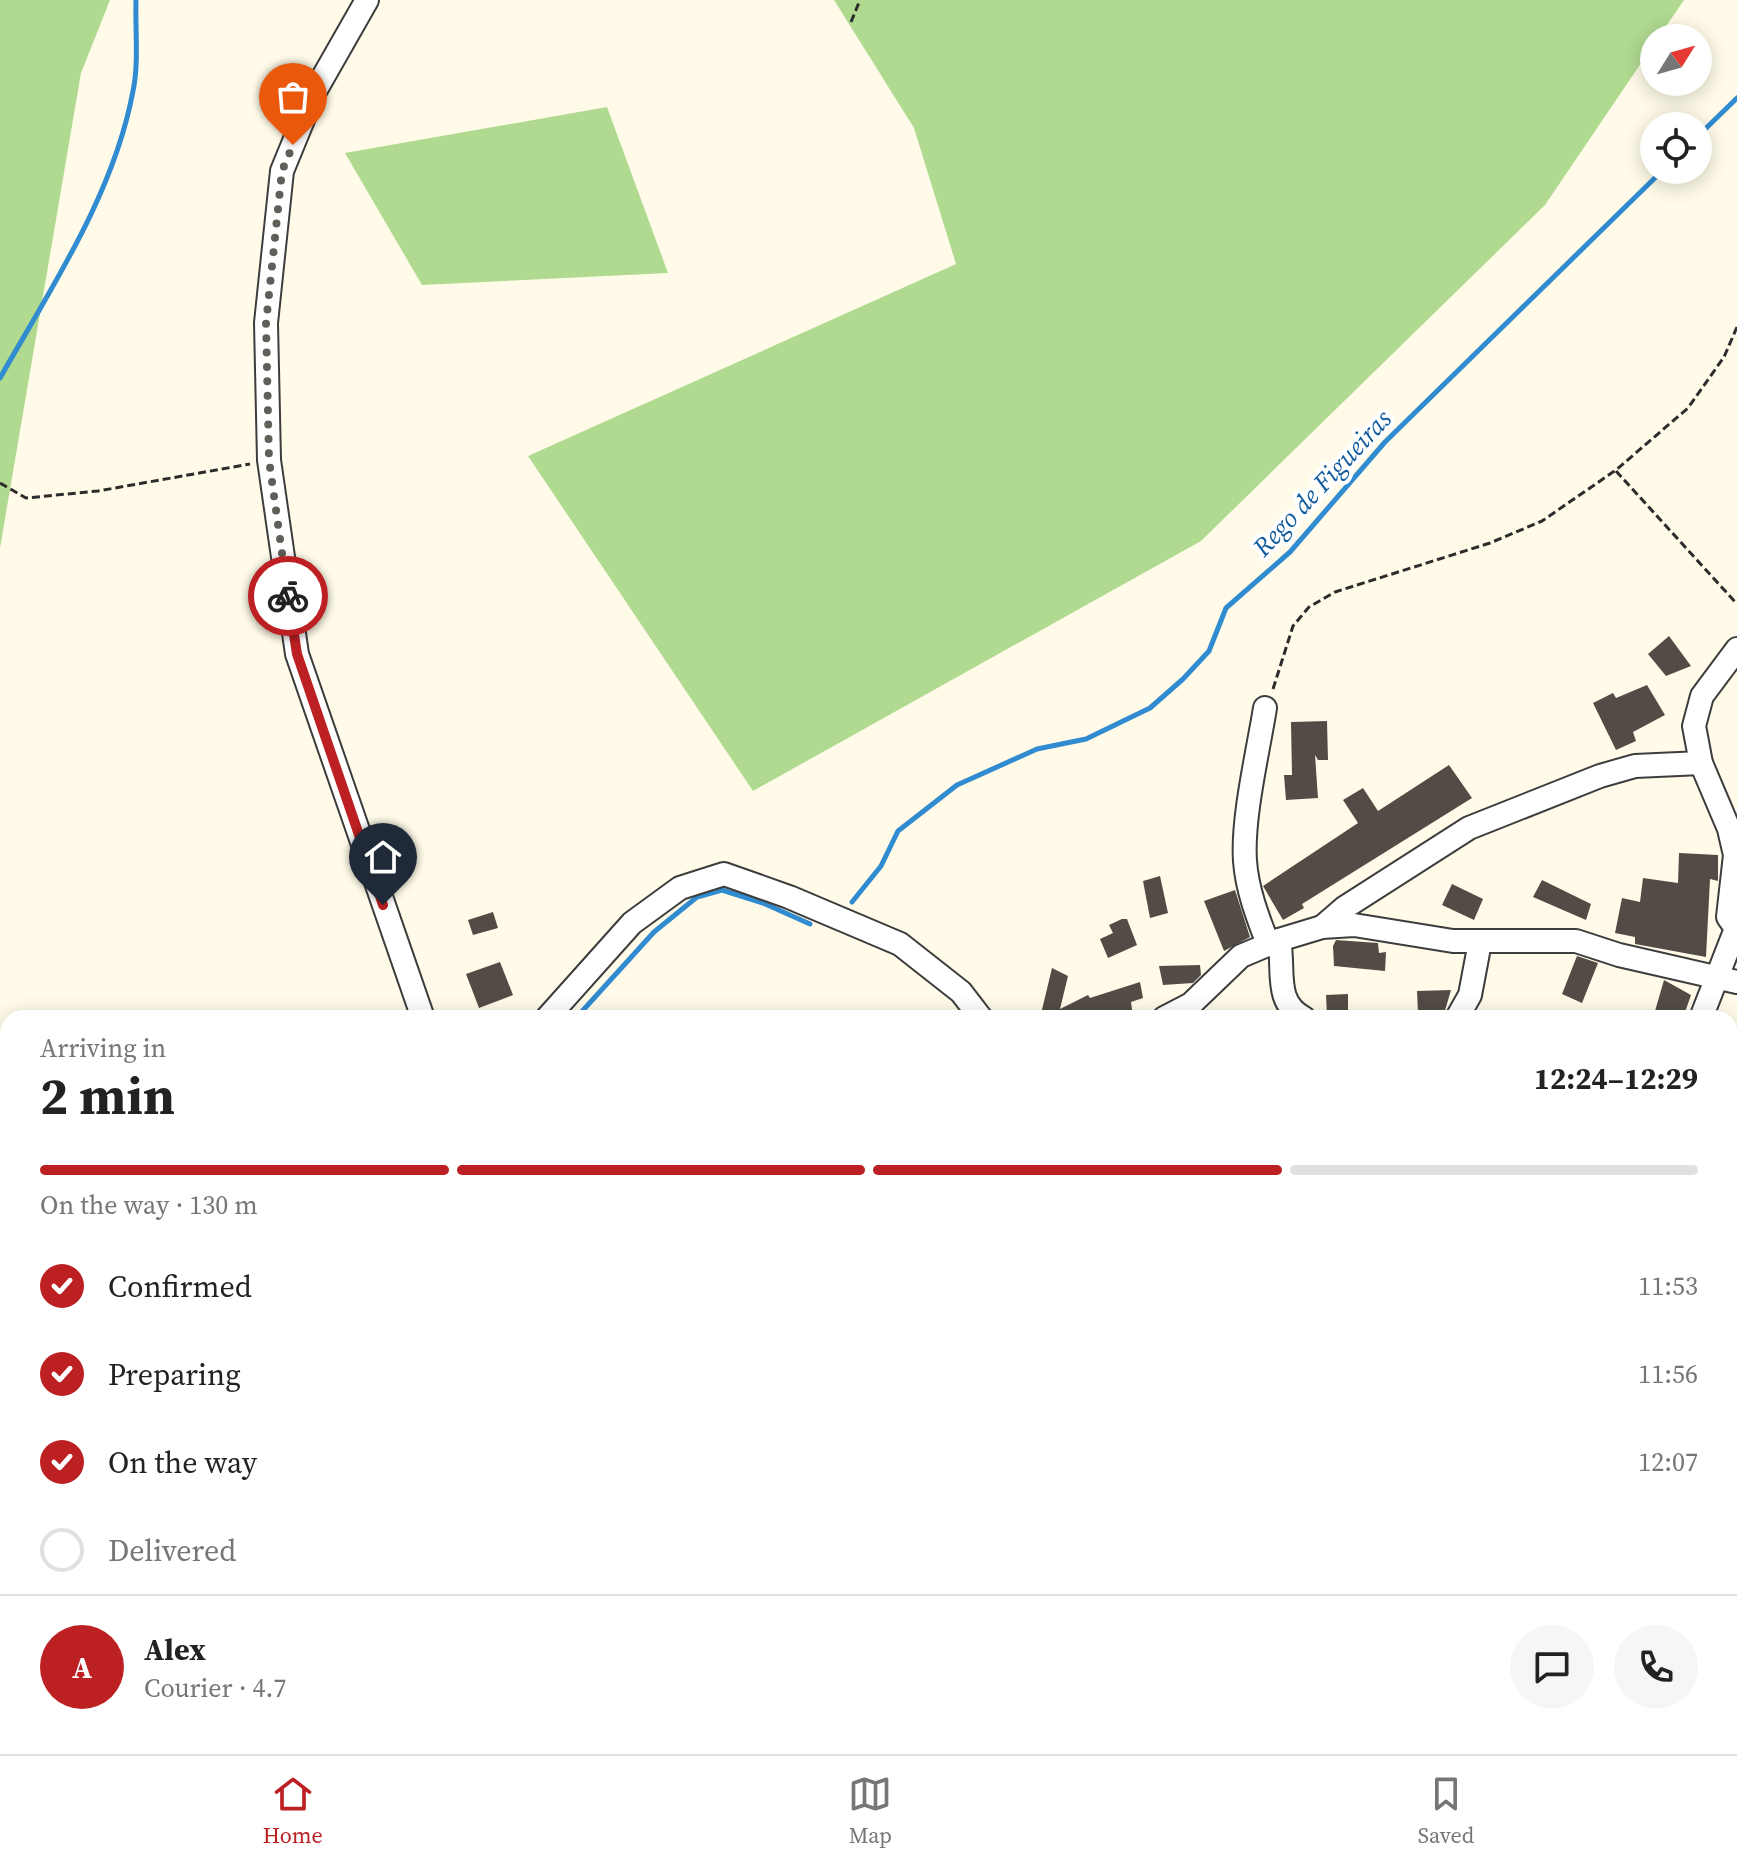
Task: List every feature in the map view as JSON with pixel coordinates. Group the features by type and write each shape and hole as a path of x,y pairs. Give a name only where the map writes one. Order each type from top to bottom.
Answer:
{"street":[{"path":"367,0 314,93 282,171 266,323 269,460 297,654 420,1010"},
{"path":"1706,1010 1726,981 1736,927 1728,917 1735,855 1733,831 1701,763 1694,726 1702,696 1737,649"},
{"path":"1265,708 1252,785 1245,860 1254,908 1274,942 1283,995 1290,1010"},
{"path":"1322,927 1344,908 1469,828 1600,776 1635,766 1701,763"},
{"path":"554,1010 632,923 680,888 724,874 789,897 900,944 961,992 975,1010"},
{"path":"1179,1010 1191,1004 1241,956 1322,927 1354,925 1453,941 1576,941 1726,981"},
{"path":"1462,1010 1470,995 1480,942"}],"path":[{"path":"851,22 860,0"},
{"path":"1265,708 1293,626 1309,607 1335,592 1490,543 1542,521 1616,470 1688,408 1724,357 1737,327"},
{"path":"0,483 26,498 98,491 269,460"},
{"path":"1616,470 1737,604"}],"green space":[{"path":"0,0 110,0 81,73 0,548"},
{"path":"834,0 1684,0 1668,24 1640,24 1640,65 1545,205 1201,541 753,791 528,456 956,264 914,128"},
{"path":"607,107 668,273 422,285 345,153"}],"building":[{"path":"1669,636 1691,666 1666,676 1648,654"},
{"path":"1647,685 1665,715 1633,732 1636,741 1616,750 1593,703 1613,693 1616,698"},
{"path":"1327,721 1328,760 1318,760 1315,755 1318,798 1286,800 1284,775 1292,775 1291,722"},
{"path":"1449,765 1472,798 1302,904 1304,908 1283,920 1263,886 1358,823 1343,800 1363,788 1378,811"},
{"path":"1679,853 1718,855 1718,881 1710,879 1706,957 1635,944 1635,937 1615,933 1622,898 1640,902 1643,878 1678,883"},
{"path":"1160,876 1168,913 1150,918 1143,881"},
{"path":"1542,880 1591,904 1586,920 1533,897"},
{"path":"1452,884 1483,899 1474,920 1442,905"},
{"path":"1235,890 1250,937 1224,951 1204,901"},
{"path":"493,912 498,928 473,935 468,920"},
{"path":"1127,919 1137,945 1108,958 1100,939 1113,933 1109,925"},
{"path":"1336,940 1378,943 1379,953 1386,952 1385,971 1334,966 1333,946"},
{"path":"1577,956 1598,963 1582,1003 1562,994"},
{"path":"500,962 513,995 479,1008 466,974"},
{"path":"1200,965 1201,975 1193,983 1163,985 1159,966"},
{"path":"1052,968 1068,976 1060,1009 1088,995 1090,998 1140,982 1143,998 1131,1002 1132,1010 1042,1010"},
{"path":"1664,980 1691,995 1686,1010 1655,1010"},
{"path":"1451,990 1445,1010 1418,1010 1417,991"},
{"path":"1348,994 1348,1010 1327,1010 1326,995"}],"waterway":[{"path":"0,378 78,239 111,167 124,129 135,80 136,0"},
{"name":"Rego de Figueiras","path":"1712,122 1737,98"},
{"name":"Rego de Figueiras","path":"852,902 881,866 898,831 957,785 1037,749 1086,739 1150,708 1183,679 1209,651 1226,608 1290,552 1385,442 1649,184"},
{"name":"Rego de Figueiras","path":"583,1010 654,932 697,897 722,890 763,903 810,924"}],"way so far":[{"path":"288,596 269,460 266,323 282,171 293,145"}],"route":[{"path":"288,596 297,654 383,905"}]}
